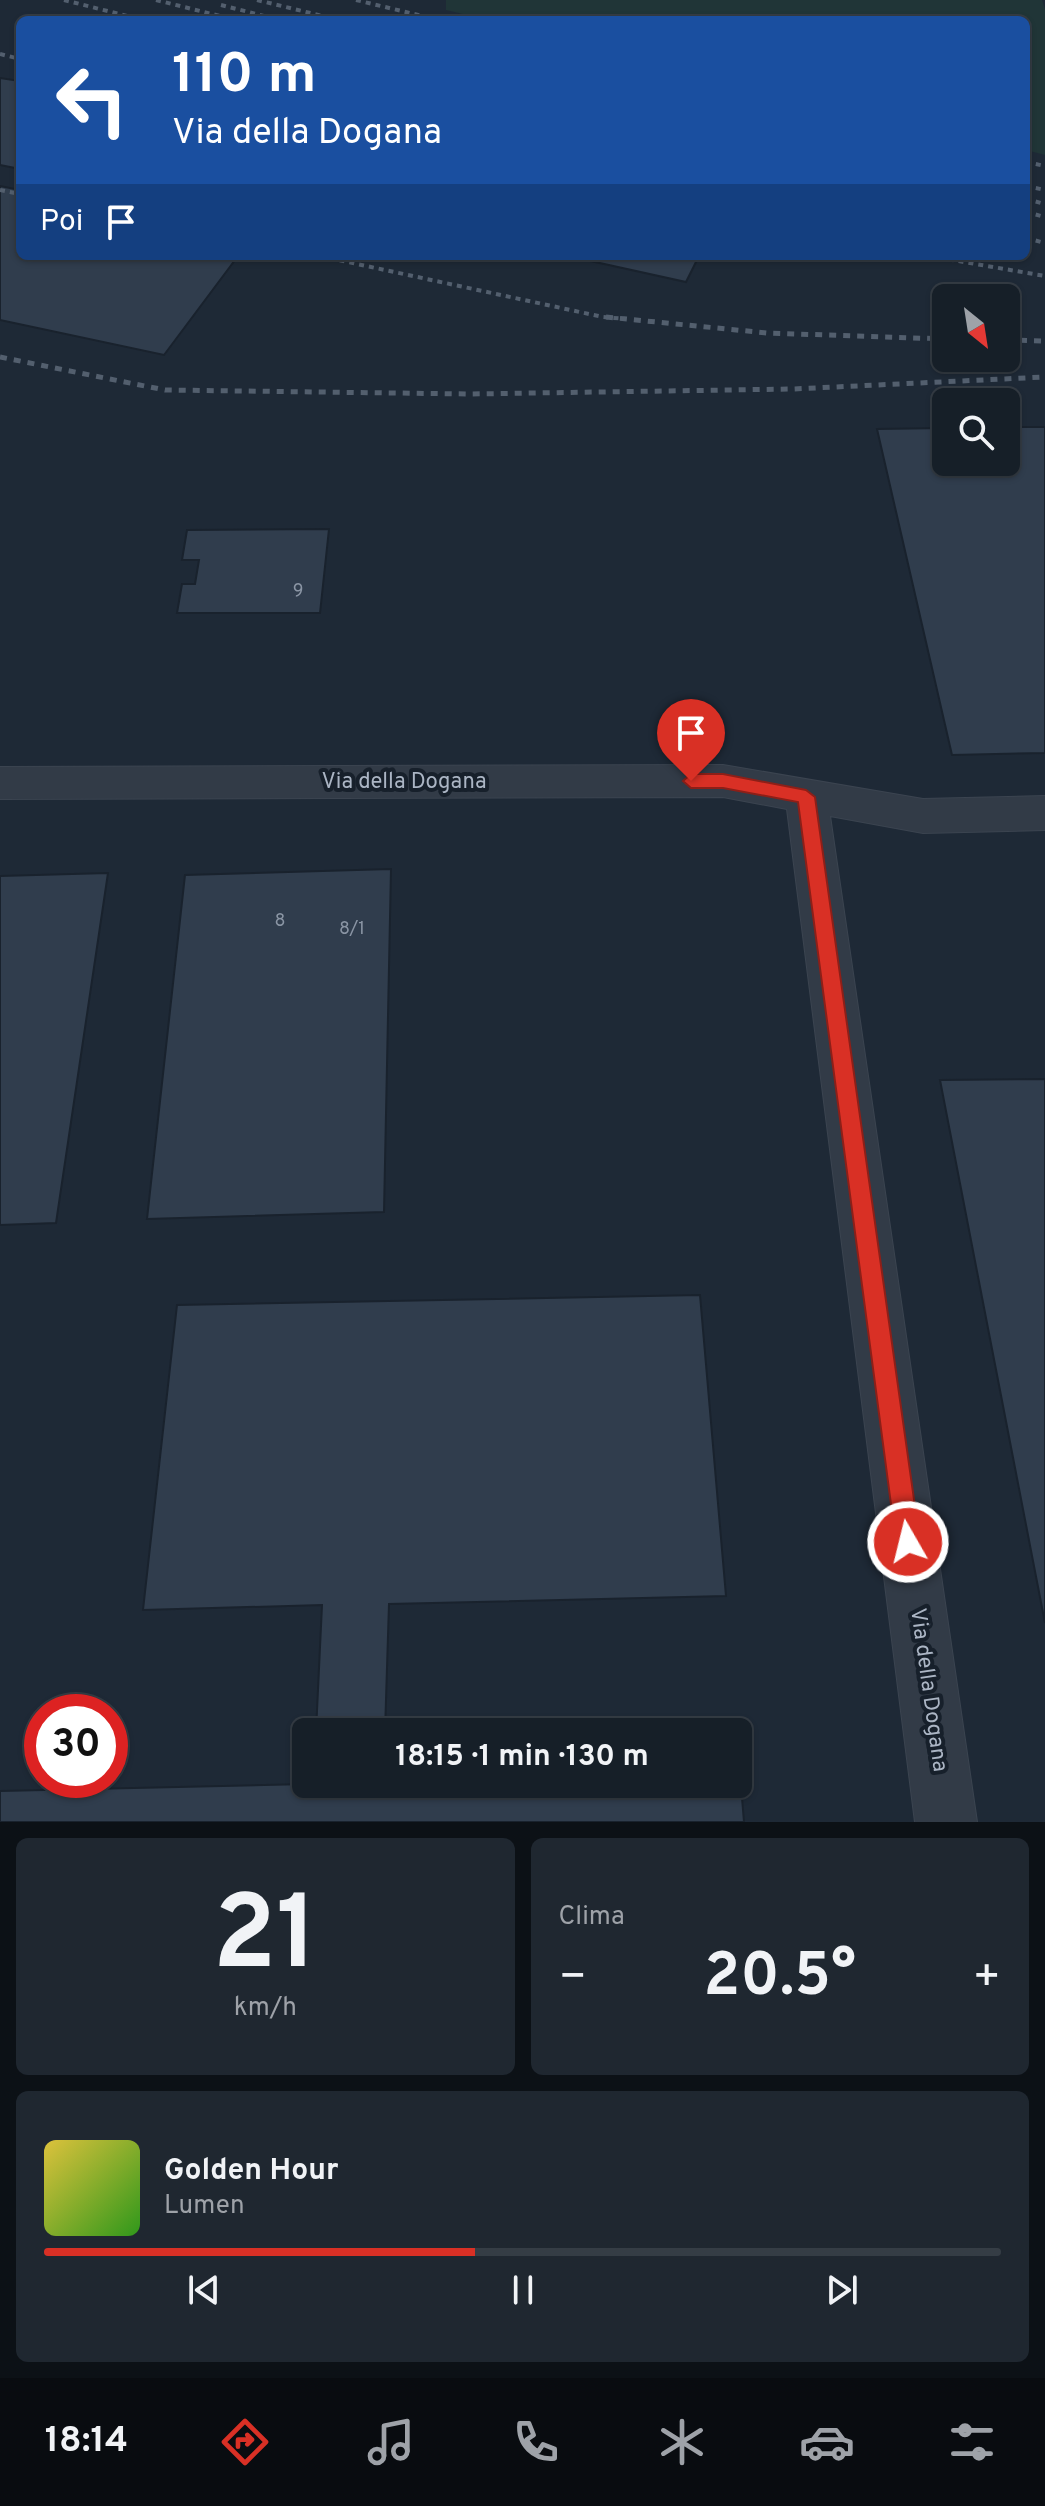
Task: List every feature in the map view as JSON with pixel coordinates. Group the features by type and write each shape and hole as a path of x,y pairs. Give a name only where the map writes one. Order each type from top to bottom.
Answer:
{"street":[{"name":"Via della Dogana","path":"0,783 723,781 923,816 1045,813"},
{"name":"Via della Dogana","path":"806,797 946,1822"}],"green space":[{"path":"446,0 1042,0 1045,9 1045,155 1030,151 1030,16 471,16 446,10"}],"building":[{"path":"0,78 16,80 16,168 0,165"},
{"path":"0,186 16,189 16,260 235,260 164,355 0,320"},
{"path":"586,260 697,260 686,282"},
{"path":"1020,427 1045,427 1045,753 952,755 877,429 932,428 932,476 1020,476"},
{"path":"329,529 320,613 177,613 182,584 195,584 199,560 182,560 187,530"},
{"path":"391,869 384,1212 147,1219 185,875"},
{"path":"108,873 56,1223 0,1225 0,876"},
{"path":"1045,1079 1045,1623 940,1080"},
{"path":"700,1295 726,1596 389,1604 385,1718 317,1718 322,1605 143,1610 177,1305"},
{"path":"292,1784 292,1798 742,1798 744,1822 0,1822 0,1791 24,1790 24,1798 128,1798 128,1788"}],"railway":[{"path":"64,0 127,16"},
{"path":"156,0 220,16"},
{"path":"257,0 323,16"},
{"path":"356,0 422,16"},
{"path":"221,5 264,16"},
{"path":"0,54 16,58"},
{"path":"1030,163 1045,166"},
{"path":"1030,187 1045,190"},
{"path":"0,190 16,193"},
{"path":"1030,200 1045,204"},
{"path":"1030,213 1045,217"},
{"path":"1030,239 1045,243"},
{"path":"339,260 603,317 626,319"},
{"path":"952,260 1045,276"},
{"path":"606,317 767,333 932,339"},
{"path":"1020,340 1045,341"},
{"path":"0,357 165,390 470,394 793,389 1045,377"}],"route":[{"path":"691,781 723,781 806,797 908,1542"}]}
